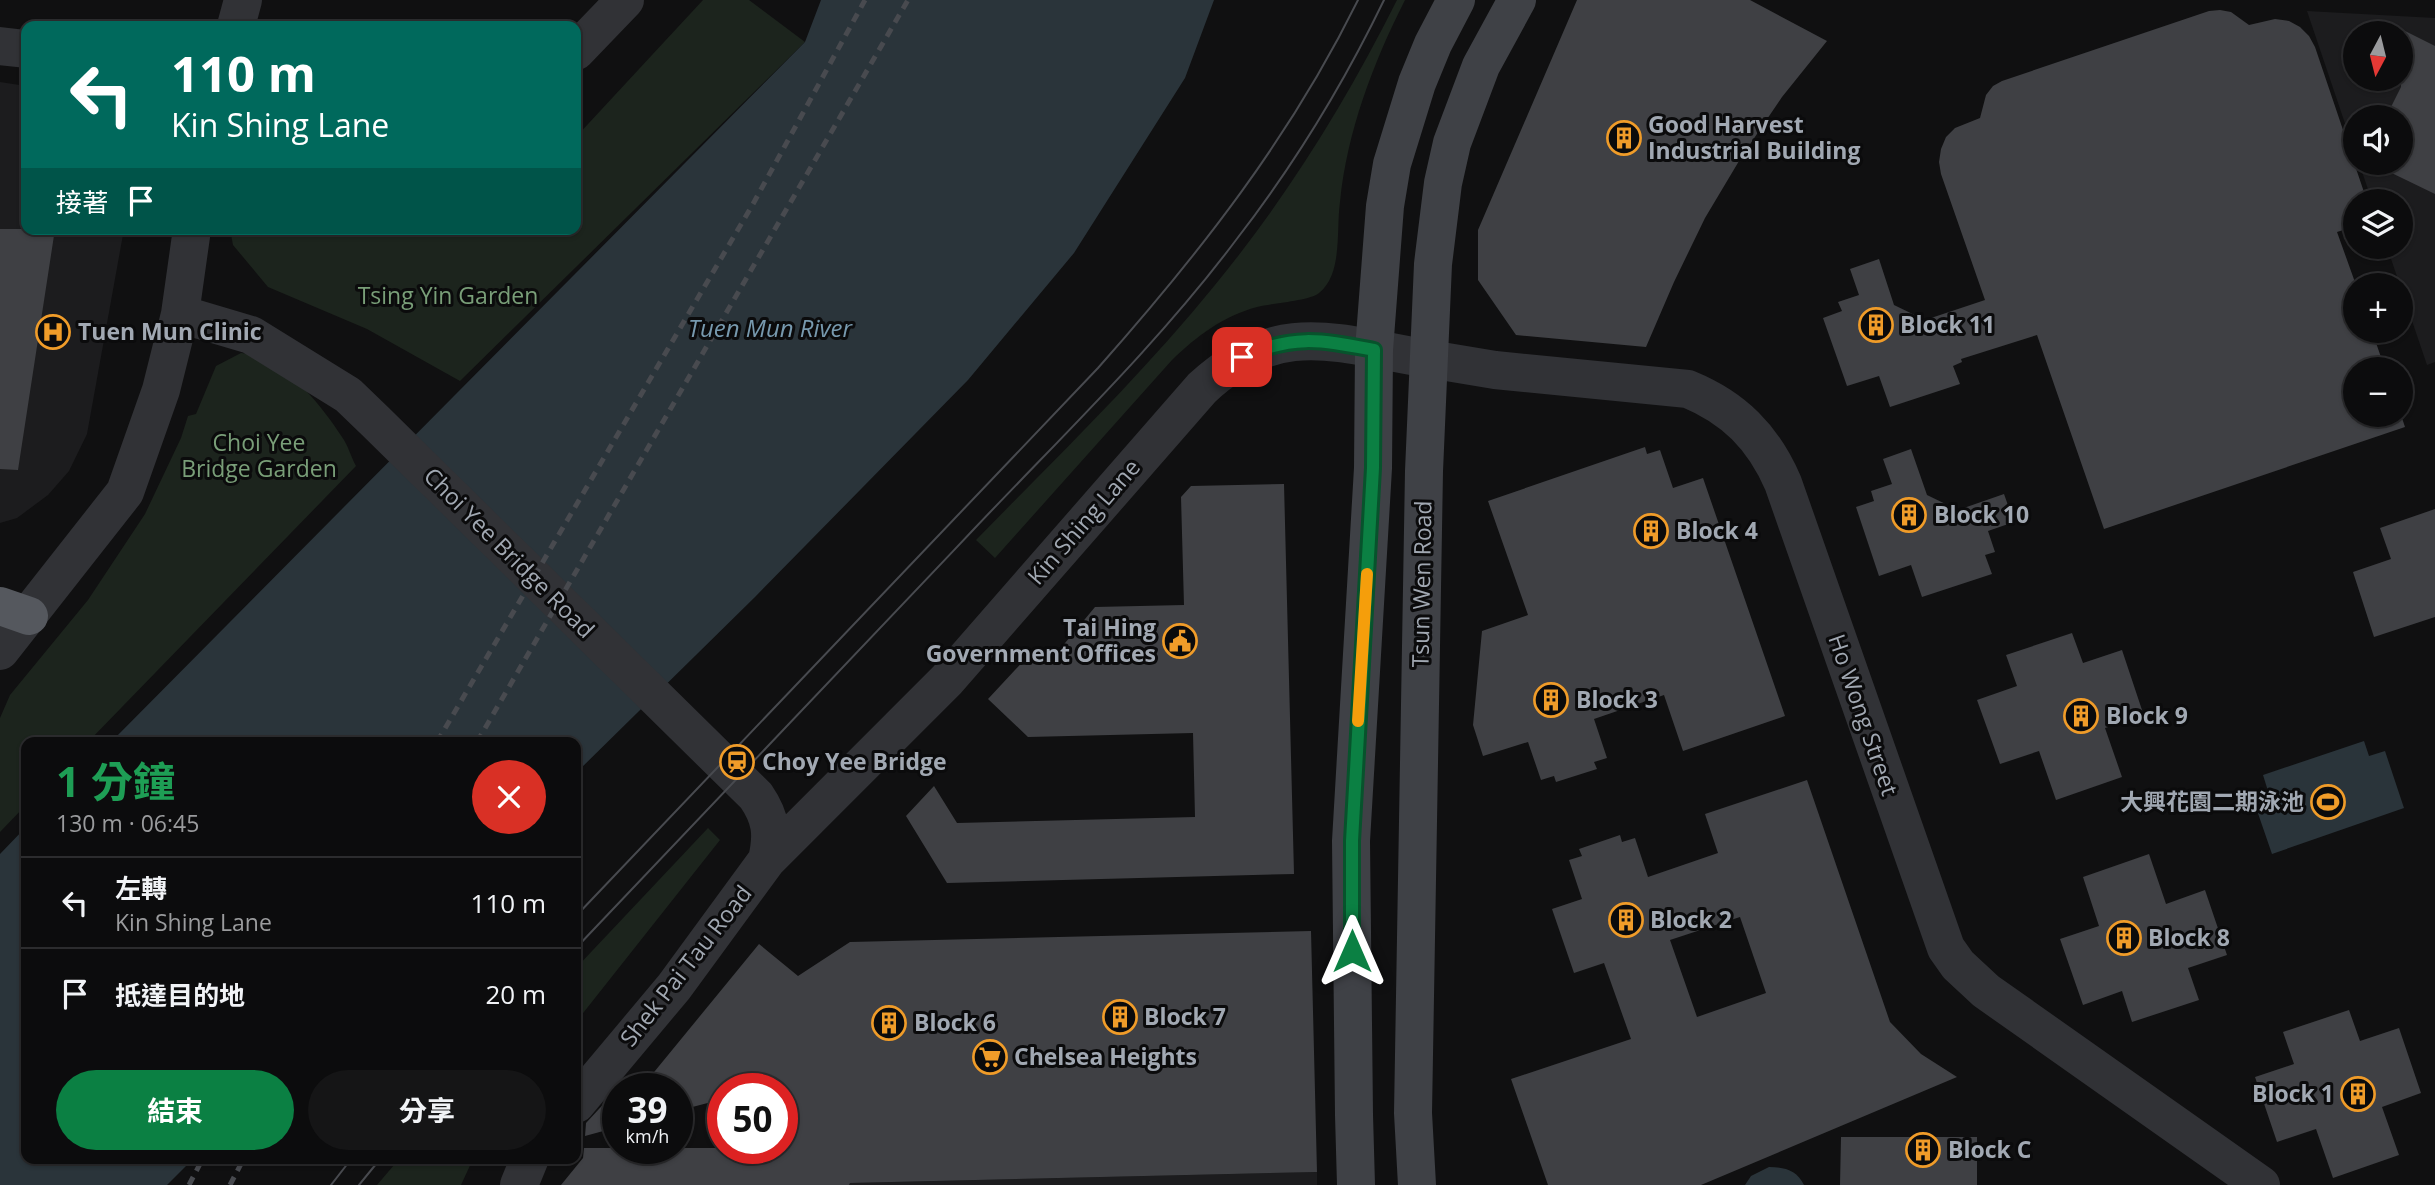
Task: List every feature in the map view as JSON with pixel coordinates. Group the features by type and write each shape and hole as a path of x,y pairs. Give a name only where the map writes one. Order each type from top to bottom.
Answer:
{"main road":[{"path":"1356,1185 1353,1115 1352,841 1373,468 1374,350 1385,206 1392,164 1417,83 1433,44 1456,0"},
{"name":"Tsun Wen Road","path":"1417,1185 1413,1099 1424,471 1437,223 1449,156 1465,104 1480,66 1517,0"}],"street":[{"path":"237,21 243,0"},
{"path":"581,46 625,0"},
{"path":"0,46 21,48"},
{"path":"0,651 15,611 125,492 161,390 180,314 191,235"},
{"name":"Choi Yee Bridge Road","path":"180,314 251,335 348,395 756,796 771,825 772,841 767,860"},
{"name":"Kin Shing Lane","path":"767,860 947,680 1202,388 1221,370 1266,346 1291,341 1317,340 1429,359"},
{"name":"Ho Wong Street","path":"1429,359 1495,370 1688,389 1710,398 1747,425 1774,462 1783,483 1946,947 1958,965 1986,991 2262,1185"},
{"name":"Shek Pai Tau Road","path":"581,1098 674,987 767,860"},
{"path":"519,1185 528,1164"}],"shaded area":[{"path":"2307,11 2435,18 2435,362 2427,365 2413,324 2413,273 2396,273 2391,259 2413,259 2413,189 2368,189 2363,175 2413,175 2413,105 2343,105 2343,118"},
{"name":"Tuen Mun Clinic","path":"0,82 21,85 21,235 123,235 87,434 69,471 48,495 17,518 0,523"},
{"path":"1317,1172 1317,1185 849,1185 850,1183"}],"green space":[{"name":"Tsing Yin Garden","path":"703,0 749,0 805,42 460,381 367,329 268,287 233,245 231,235 581,235 581,132"},
{"path":"1397,0 1405,0 1382,48 1355,124 1343,176 1335,263 1327,285 1314,296 1257,307 1233,316 1191,343 1172,360 995,558 976,540 1129,383 1241,252 1314,148"},
{"name":"Choi Yee Bridge Garden","path":"241,353 256,356 285,372 312,397 333,424 356,466 93,737 21,737 21,810 0,832 0,718 10,695 88,600 145,514 181,438 188,416 196,414 216,366"},
{"path":"708,828 720,840 581,1016 581,963"},
{"path":"395,1164 471,1164 461,1185 377,1185"}],"water":[{"name":"Tuen Mun River","path":"821,0 1214,0 1185,78 1074,253 968,380 755,597 581,768 581,737 116,737 805,42"},
{"name":"大興花園二期泳池","path":"2364,741 2369,756 2385,751 2404,808 2272,854 2252,796 2268,791 2263,775"},
{"path":"21,832 21,1164 188,1164 167,1185 0,1185 0,854"},
{"path":"1769,1167 1790,1170 1804,1185 1745,1185 1751,1176"}],"building":[{"name":"Good Harvest Industrial Building","path":"1577,0 1750,0 1827,41 1782,97 1705,218 1646,347 1516,335 1478,280 1478,230"},
{"path":"2209,11 2231,12 2249,25 2275,19 2289,21 2309,36 2315,47 2343,130 2343,175 2358,175 2363,189 2343,189 2343,230 2337,232 2343,249 2343,259 2347,259 2352,273 2343,273 2343,343 2376,343 2381,357 2343,357 2343,427 2405,427 2104,529 2037,335 1961,359 1962,362 1953,366 1960,384 1890,407 1879,376 1847,386 1823,318 1842,311 1838,302 1859,295 1850,269 1879,259 1894,305 1925,320 1985,300 1941,174 1939,162 1946,137 1955,128 1980,118 1986,95 1993,86 2002,81"},
{"path":"2413,35 2435,46 2435,194 2396,175 2413,175 2413,105 2392,105 2399,91 2413,91"},
{"path":"0,229 21,229 21,235 54,235 18,470 0,469"},
{"path":"1645,447 1647,454 1660,450 1673,488 1703,478 1785,716 1683,751 1664,695 1594,719 1607,758 1594,762 1597,769 1556,782 1554,776 1541,780 1528,742 1483,756 1473,725 1482,631 1528,615 1488,501"},
{"name":"Block 10","path":"1911,449 1927,495 1958,510 2004,494 2014,522 1988,531 1995,552 1985,555 1992,574 1922,597 1911,565 1879,576 1856,507 1874,501 1871,491 1892,484 1883,459"},
{"name":"Tai Hing Government Offices","path":"1284,484 1294,874 947,883 906,816 934,786 957,823 1195,817 1193,733 1028,737 988,699 1028,656 1055,655 1095,607 1184,605 1181,497 1191,486"},
{"path":"2435,509 2435,617 2374,637 2353,572 2391,559 2380,528"},
{"name":"Block 9","path":"2072,633 2083,663 2122,650 2144,716 2105,728 2122,777 2056,800 2039,751 2000,764 1977,700 2017,686 2006,655"},
{"path":"1807,780 1890,1022 1921,1054 1957,1077 1701,1185 1548,1185 1511,1079 1631,1039 1604,963 1574,973 1552,909 1582,899 1569,860 1582,856 1579,849 1620,835 1622,842 1635,838 1648,877 1718,853 1705,814","holes":["1740,917 1766,993 1697,1017 1670,940"]},
{"name":"Block 8","path":"2149,854 2166,904 2205,890 2227,955 2188,968 2199,1000 2132,1022 2122,991 2083,1005 2060,939 2099,926 2083,877"},
{"name":"Chelsea Heights","path":"1311,931 1317,1172 849,1185 561,1185 581,1164 584,1148 602,1148 602,1164 693,1164 693,1148 707,1148 707,1164 798,1164 798,1073 707,1073 707,1103 693,1107 693,1073 653,1073 759,944 798,976 850,942"},
{"name":"Block 1","path":"2349,1010 2360,1041 2399,1028 2421,1093 2382,1107 2399,1155 2333,1178 2316,1129 2277,1142 2255,1077 2294,1064 2283,1032"},
{"path":"602,1106 602,1131 585,1136 586,1123"},
{"path":"1841,1137 1977,1137 1977,1185 1840,1185"}],"tram line":[{"path":"581,911 1136,325 1241,193 1273,147 1303,100 1358,0"},
{"path":"581,943 1175,316 1236,240 1298,154 1352,63 1384,0"},
{"path":"331,1185 347,1164"},
{"path":"359,1185 376,1164"}],"railway":[{"path":"440,737 753,204 865,0"},
{"path":"480,737 908,0"},
{"path":"189,1185 200,1164"},
{"path":"230,1185 241,1164"}],"slow traffic":[{"path":"1358,721 1367,574"}],"place":[{"name":"Good Harvest Industrial Building","path":"1624,138"},
{"name":"Block 11","path":"1876,325"},
{"name":"Tuen Mun Clinic","path":"53,332"},
{"name":"Block 10","path":"1909,515"},
{"name":"Block 4","path":"1651,531"},
{"name":"Tai Hing Government Offices","path":"1180,641"},
{"name":"Block 3","path":"1551,700"},
{"name":"Block 9","path":"2081,716"},
{"name":"Choy Yee Bridge","path":"737,762"},
{"name":"大興花園二期泳池","path":"2328,802"},
{"name":"Block 2","path":"1626,920"},
{"name":"Block 8","path":"2124,938"},
{"name":"Block 7","path":"1120,1017"},
{"name":"Block 6","path":"889,1023"},
{"name":"Chelsea Heights","path":"990,1057"},
{"name":"Block 1","path":"2358,1094"},
{"name":"Block C","path":"1923,1150"}],"route":[{"path":"1242,357 1266,346 1291,341 1317,340 1374,350 1373,468 1352,841 1352,951"}]}
